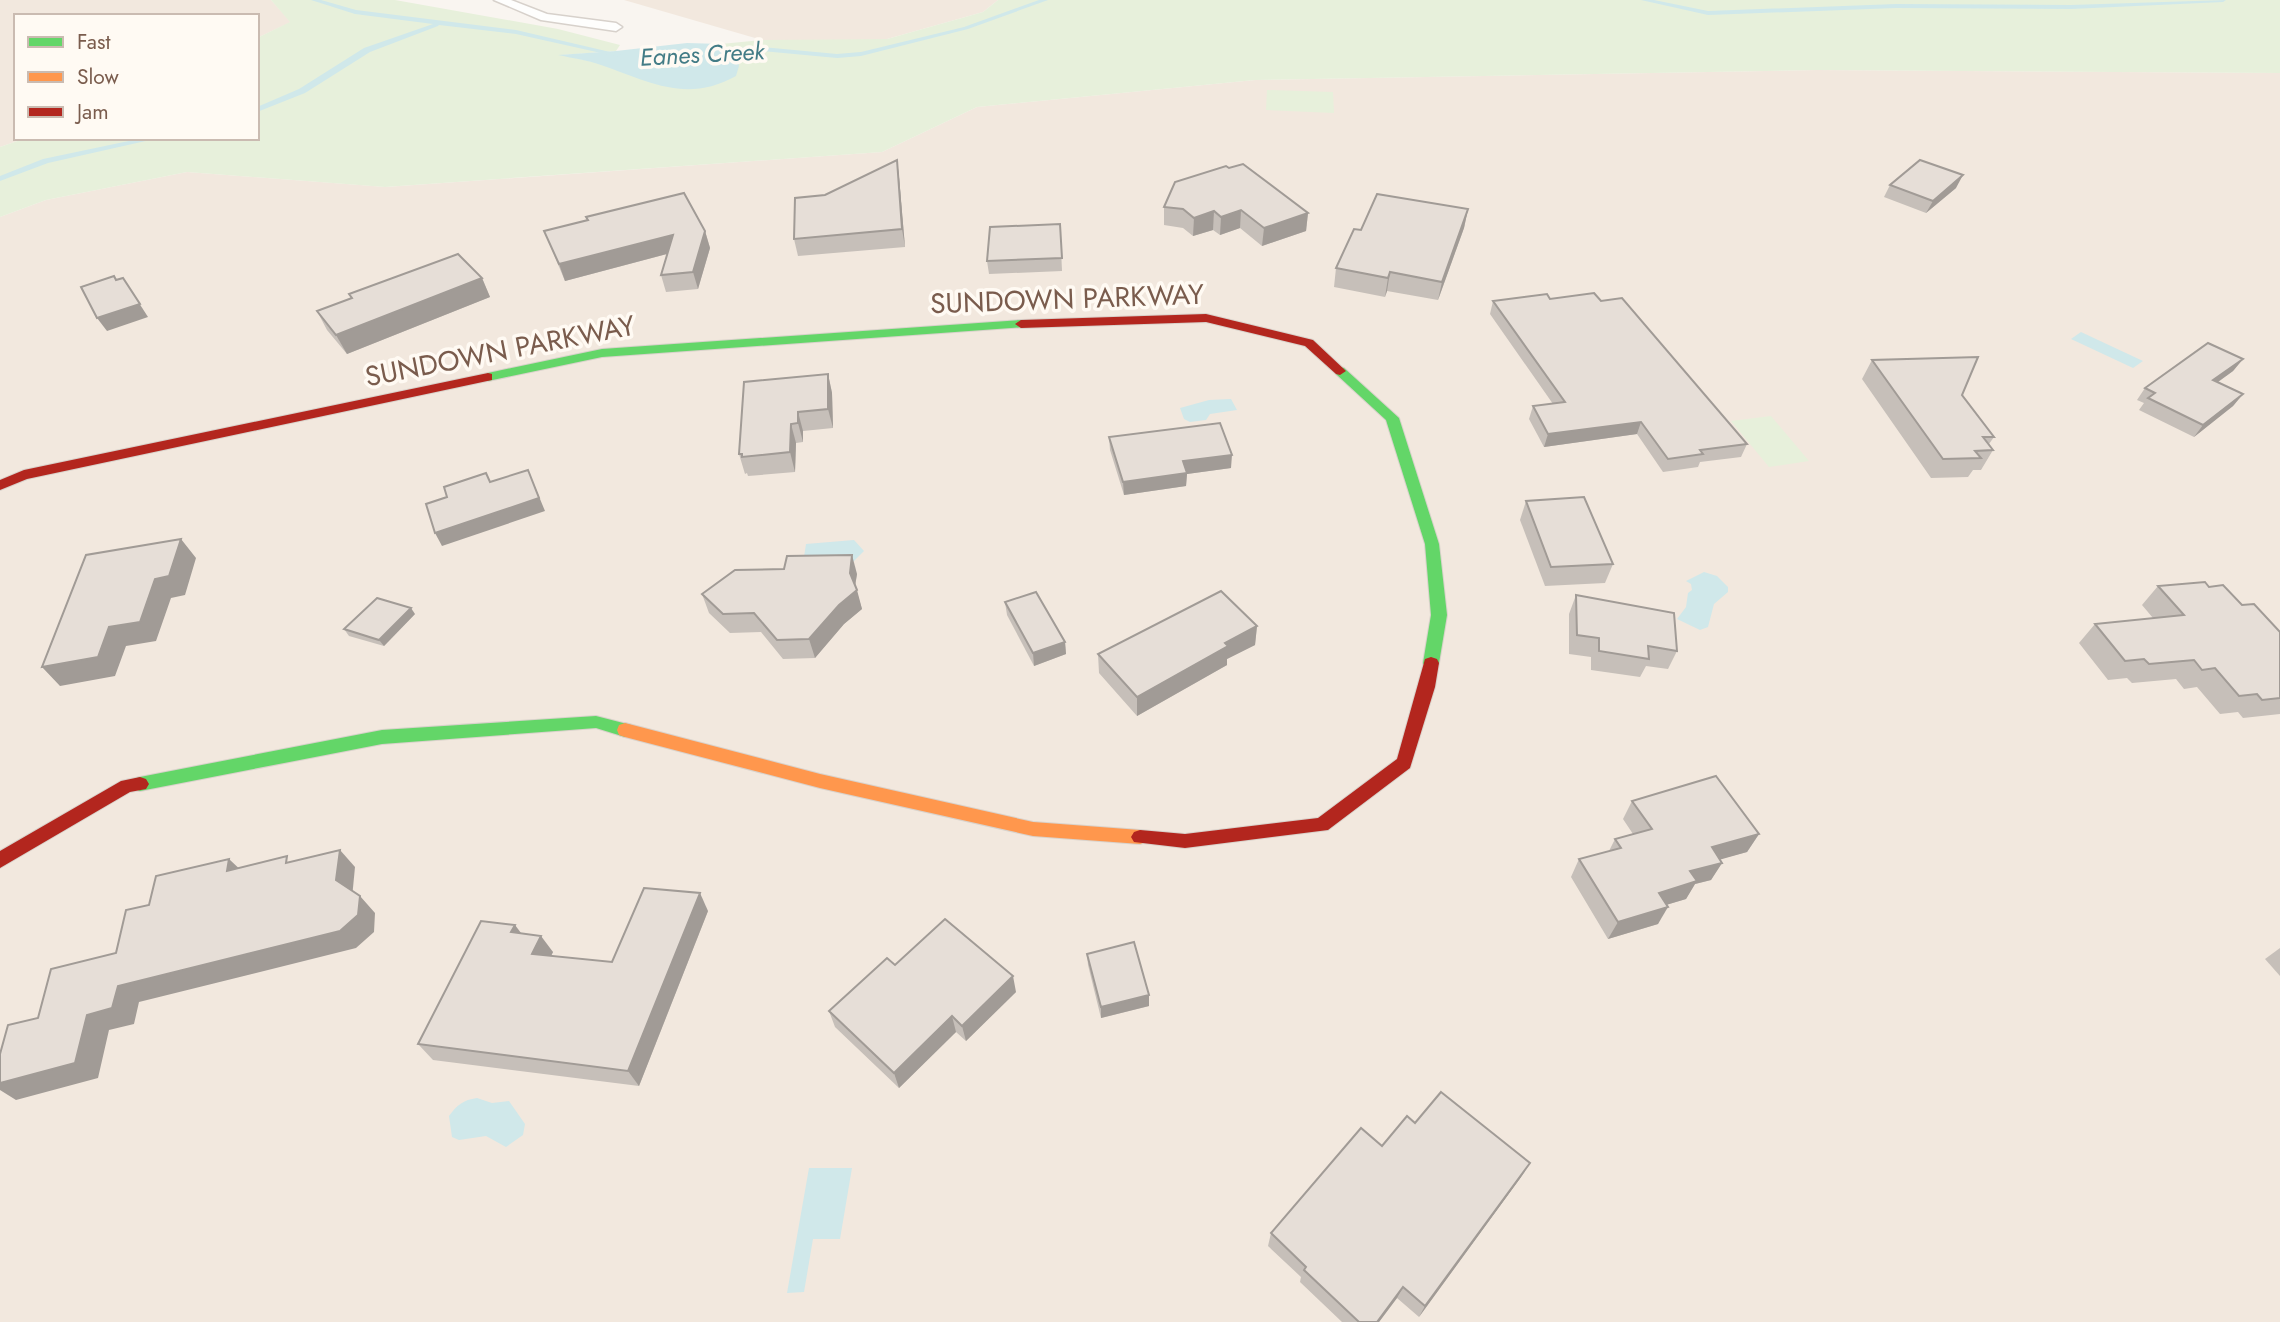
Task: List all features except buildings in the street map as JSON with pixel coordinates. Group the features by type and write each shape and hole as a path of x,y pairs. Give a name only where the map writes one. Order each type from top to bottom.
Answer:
{"street":[{"name":"SUNDOWN PARKWAY","path":"0,485 24,475 602,353 981,325 1206,318 1309,343 1392,418 1432,544 1439,615 1427,687 1404,763 1322,825 1185,841 1033,829 820,781 596,722 382,737 127,786 0,860"}],"lane":[{"path":"500,0 545,17 616,27"}],"shaded area":[{"path":"0,0 271,0 291,22 259,37 259,14 14,14 14,140 20,140 0,147"},
{"path":"624,0 998,0 983,12 887,39 863,41 762,40"},
{"path":"1817,70 2280,73 2280,1322 0,1322 0,217 46,200 187,172 386,187 882,152 977,107 1255,80"}],"green space":[{"path":"271,0 395,0 558,29 620,45 616,51 562,55 598,63 737,57 721,44 762,40 887,39 983,12 998,0 2280,0 2280,73 1817,70 1255,80 977,107 882,152 385,187 187,172 46,200 0,217 0,147 20,140 259,140 259,37 290,22"},
{"path":"1267,90 1333,92 1334,113 1266,110"},
{"path":"1771,416 1809,461 1769,467 1731,421"}],"water":[{"path":"687,43 721,44 737,57 739,66 736,76 700,88 667,87 596,63 558,55 616,51"},
{"path":"2081,332 2143,361 2133,368 2071,339"},
{"path":"1231,399 1237,410 1210,414 1206,420 1190,422 1184,419 1180,408 1209,400"},
{"path":"854,540 864,551 850,565 804,557 806,544"},
{"path":"1704,572 1717,576 1728,587 1728,592 1714,604 1708,627 1700,630 1677,619 1686,607 1688,593 1692,590 1691,584 1686,581"},
{"path":"477,1098 492,1103 509,1101 525,1124 523,1135 506,1147 486,1136 459,1140 452,1137 449,1116 461,1104"},
{"path":"809,1168 852,1168 840,1239 813,1239 804,1292 787,1293"}],"waterway":[{"name":"Eanes Creek","path":"314,0 355,12 516,32 619,55"},
{"name":"Eanes Creek","path":"714,54 751,48 837,56 861,54 966,28 1045,0"},
{"name":"Eanes Creek","path":"1644,0 1708,13 1896,6 2071,7 2223,0"},
{"path":"259,109 302,91 367,50 436,25"},
{"path":"0,179 46,161 146,140"}],"traffic: fast":[{"path":"488,377 602,353 1021,324"},
{"path":"1340,371 1392,418 1432,544 1439,615 1431,663"},
{"path":"140,784 382,737 596,722 625,730"}],"traffic: slow":[{"path":"625,730 820,781 1033,829 1140,837"}],"traffic: jam":[{"path":"1021,324 1206,318 1309,343 1340,371"},
{"path":"0,485 24,475 488,377"},
{"path":"1140,837 1185,841 1322,825 1404,763 1427,687 1431,663"},
{"path":"0,860 127,786 140,784"}]}
